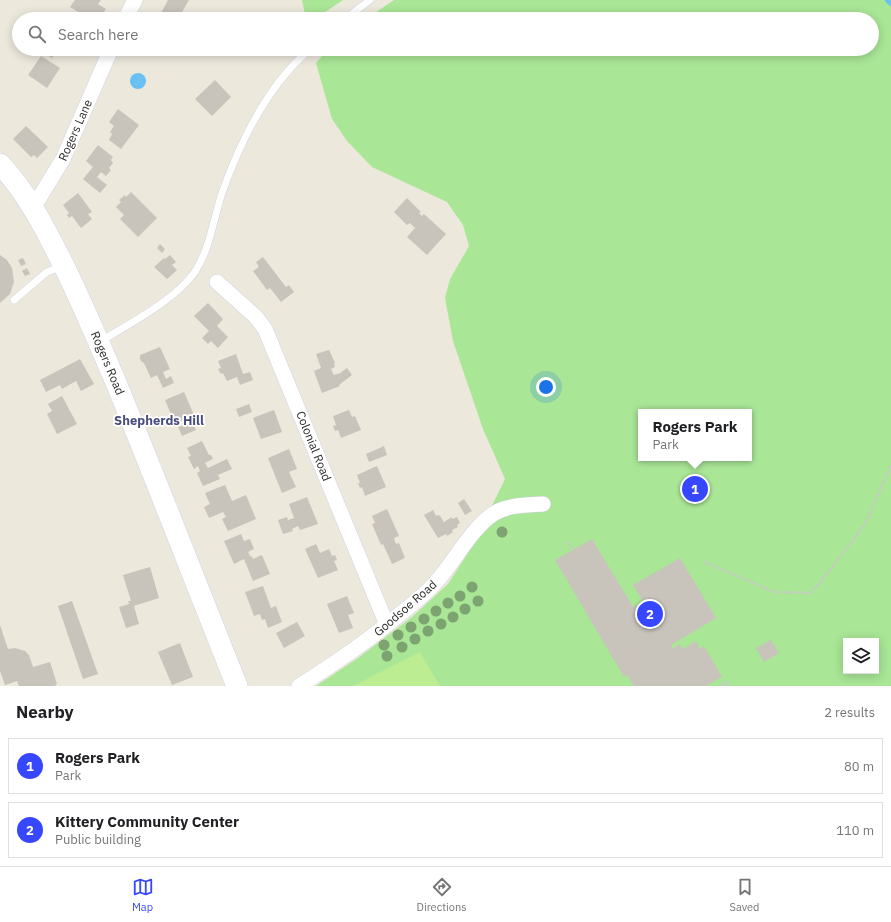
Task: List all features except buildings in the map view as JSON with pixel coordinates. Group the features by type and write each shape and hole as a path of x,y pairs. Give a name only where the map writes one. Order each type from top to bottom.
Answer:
{"main road":[{"name":"Rogers Road","path":"0,164 17,184 48,233 99,342 237,686"}],"street":[{"path":"129,12 135,0"},
{"name":"Rogers Lane","path":"33,208 63,159 108,56"},
{"name":"Colonial Road","path":"217,282 256,317 265,329 387,625"},
{"name":"Goodsoe Road","path":"299,686 351,653 414,603 436,582 470,538 492,515 504,509 542,504"}],"lane":[{"path":"354,12 370,0"},
{"path":"99,342 144,315 169,297 193,274 202,257 210,236 222,194 247,135 267,100 287,71 303,56"},
{"path":"14,300 47,272 64,265"}],"path":[{"path":"705,562 775,592 810,594 864,526 891,466"},
{"path":"568,542 573,550"},
{"path":"720,686 726,682 728,686"}],"green space":[{"path":"302,0 343,0 325,12 305,12"},
{"path":"394,0 891,0 891,686 316,686 358,658 412,617 448,584 473,545 505,479 483,429 453,341 445,298 450,279 469,246 463,225 447,202 372,167 347,141 332,119 316,63 322,56 879,56 879,12 376,12"},
{"path":"420,652 440,686 353,686"}],"water":[{"path":"135,73 141,73 146,78 144,87 141,89 135,89 130,84 130,78"}],"waterway":[{"path":"887,0 891,4"}],"place":[{"name":"Rogers Park","path":"695,489"},
{"name":"Kittery Community Center","path":"650,614"}],"district":[{"name":"Shepherds Hill","path":"159,420"}]}
